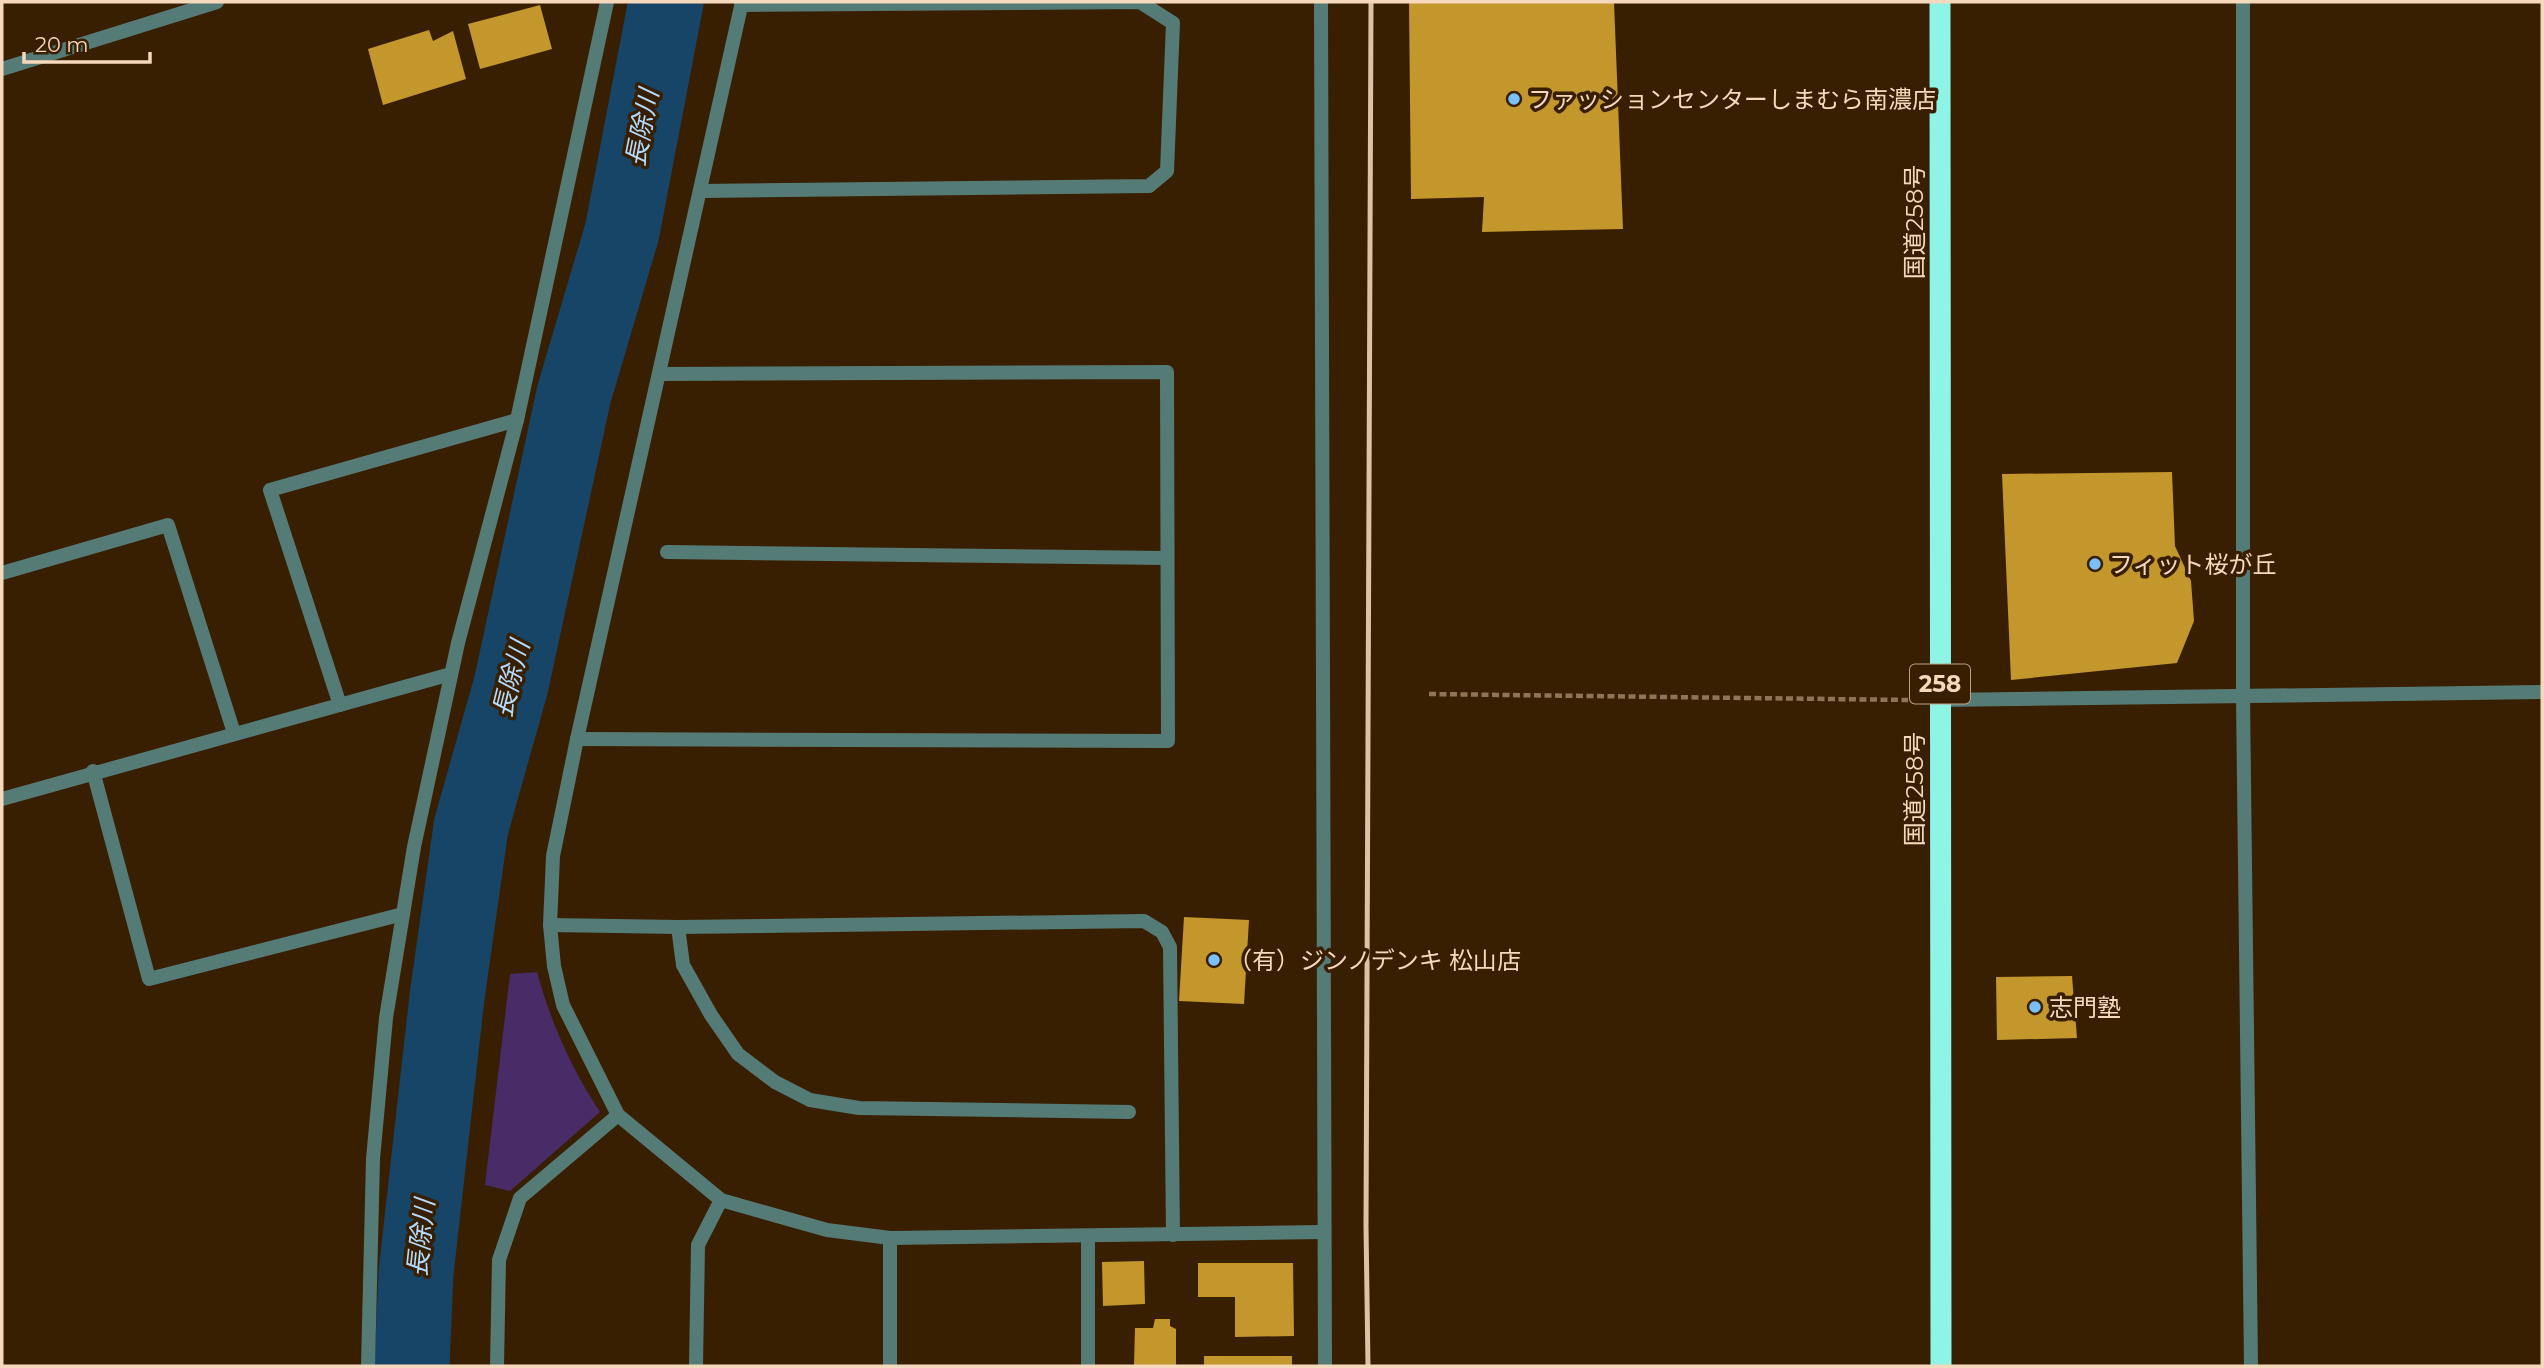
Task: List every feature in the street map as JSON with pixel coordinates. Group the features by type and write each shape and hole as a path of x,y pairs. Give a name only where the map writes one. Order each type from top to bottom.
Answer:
{"highway":[{"name":"国道258号","path":"1940,2 1941,1366"}],"street":[{"path":"2,69 217,2"},
{"path":"368,1366 373,1159 386,1018 414,847 451,674 517,420 607,2"},
{"path":"700,191 1149,186 1167,171 1173,23 1140,2 742,3 577,739 553,856 550,925 554,966 563,1005 618,1115 721,1200 827,1230 890,1238 1323,1232"},
{"path":"1321,2 1325,1366"},
{"path":"2243,2 2243,698 2251,1366"},
{"path":"577,739 1168,741 1167,372 660,374"},
{"path":"340,705 270,490 517,420"},
{"path":"2,573 168,525 234,733"},
{"path":"667,552 1167,558"},
{"path":"2,799 93,771 451,674"},
{"path":"1940,700 2542,692"},
{"path":"93,771 149,979 403,914"},
{"path":"550,925 678,927 1143,921 1162,932 1170,947 1173,1235"},
{"path":"678,927 683,965 711,1015 738,1054 775,1082 810,1100 859,1108 1129,1112"},
{"path":"497,1366 499,1259 520,1198 618,1115"},
{"path":"696,1366 698,1245 721,1200"},
{"path":"1087,1237 1088,1366"},
{"path":"890,1238 890,1366"}],"path":[{"path":"1429,694 1940,700"}],"shaded area":[{"path":"537,972 563,1045 600,1112 510,1191 485,1185 510,974"}],"building":[{"name":"ファッションセンターしまむら南濃店","path":"1409,2 1614,2 1623,229 1482,232 1484,197 1411,199"},
{"path":"540,5 552,49 480,69 468,24"},
{"path":"429,30 433,41 453,31 466,79 383,105 368,49"},
{"name":"フィット桜が丘","path":"2172,472 2175,546 2191,581 2194,621 2177,663 2011,680 2002,474"},
{"name":"（有）ジンノデンキ 松山店","path":"1184,917 1249,920 1244,1004 1179,1001"},
{"name":"志門塾","path":"2072,976 2077,1038 1997,1040 1996,977"},
{"path":"1144,1261 1145,1304 1103,1306 1102,1262"},
{"path":"1198,1263 1293,1263 1294,1336 1235,1337 1235,1297 1198,1297"},
{"path":"1155,1319 1170,1319 1170,1326 1176,1329 1176,1366 1134,1365 1135,1328 1153,1328"},
{"path":"1204,1356 1292,1356 1292,1366 1204,1366"}],"waterway":[{"name":"長除川","path":"412,1366 416,1273 447,997 471,827 511,685 574,394 622,232 666,2"}],"railway":[{"path":"1368,1366 1366,1226 1371,2"}],"place":[{"name":"ファッションセンターしまむら南濃店","path":"1514,99"},
{"name":"フィット桜が丘","path":"2095,564"},
{"name":"（有）ジンノデンキ 松山店","path":"1214,960"},
{"name":"志門塾","path":"2035,1007"}]}
